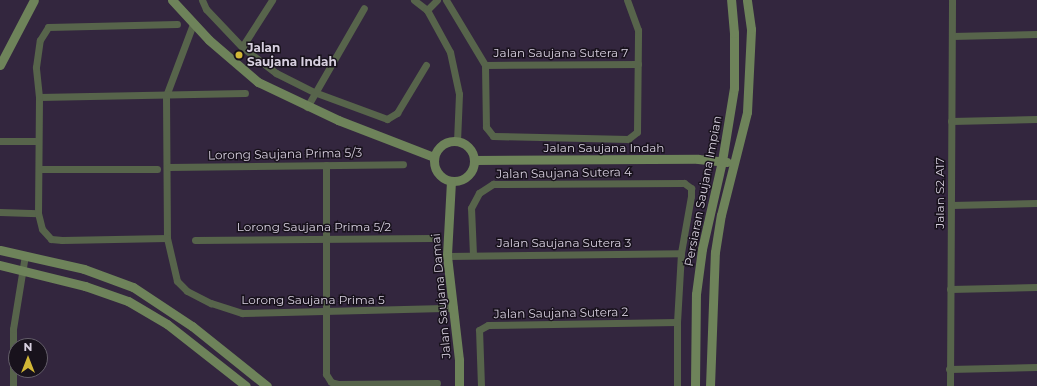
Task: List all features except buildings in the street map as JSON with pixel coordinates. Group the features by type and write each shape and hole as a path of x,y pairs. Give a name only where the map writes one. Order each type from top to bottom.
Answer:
{"street":[{"path":"0,65 34,0"},
{"path":"172,0 193,24 258,82 307,107 434,157"},
{"path":"202,0 206,9 242,47 276,73 314,92 387,119 397,113 426,65"},
{"path":"242,47 272,0"},
{"path":"414,0 427,10 450,52 458,81 457,142"},
{"path":"427,10 437,0"},
{"path":"446,0 485,65 486,127 493,136 628,138 637,132 638,30 627,0"},
{"name":"Persiaran Saujana Impian","path":"695,386 696,294 702,249 722,161 734,88 734,34 731,0"},
{"name":"Persiaran Saujana Impian","path":"710,386 715,252 734,163 747,112 750,78 750,29 747,0"},
{"name":"Jalan S2 A17","path":"950,386 952,0"},
{"path":"307,107 314,92 364,8"},
{"path":"166,238 51,238 42,229 38,213 39,169 37,141 39,96 36,68 40,40 48,27 177,24"},
{"path":"166,96 193,24"},
{"path":"952,36 1037,34"},
{"name":"Jalan Saujana Sutera 7","path":"485,65 638,64"},
{"path":"39,96 166,96 245,93"},
{"name":"Lorong Saujana Prima 5","path":"166,96 168,167 166,238 177,281 187,291 211,303 242,313 454,308"},
{"path":"951,121 1037,119"},
{"path":"0,141 37,141"},
{"path":"457,142 470,150 474,160 467,176 451,181 437,173 434,157 445,143 457,142"},
{"name":"Jalan Saujana Indah","path":"474,160 722,161 734,163"},
{"name":"Lorong Saujana Prima 5/3","path":"168,167 403,164"},
{"path":"326,165 326,374 331,382 338,384 437,383"},
{"path":"39,169 157,169"},
{"name":"Jalan Saujana Damai","path":"451,181 447,256 454,308 458,386"},
{"name":"Jalan Saujana Sutera 4","path":"473,255 471,208 479,193 493,184 684,183 691,188 681,253"},
{"path":"951,205 1037,203"},
{"path":"0,212 38,213"},
{"name":"Lorong Saujana Prima 5/2","path":"195,240 326,237 432,238"},
{"path":"0,250 84,269 133,287 192,326 267,386"},
{"path":"676,386 676,322 681,253"},
{"name":"Jalan Saujana Sutera 3","path":"447,256 681,253"},
{"path":"13,386 14,329 25,255"},
{"path":"0,265 22,269 85,286 128,301 167,324 246,386"},
{"path":"950,289 1037,287"},
{"name":"Jalan Saujana Sutera 2","path":"481,386 479,330 488,325 676,322"},
{"path":"949,369 1037,367"}],"place":[{"name":"Jalan Saujana Indah","path":"239,55"}]}
